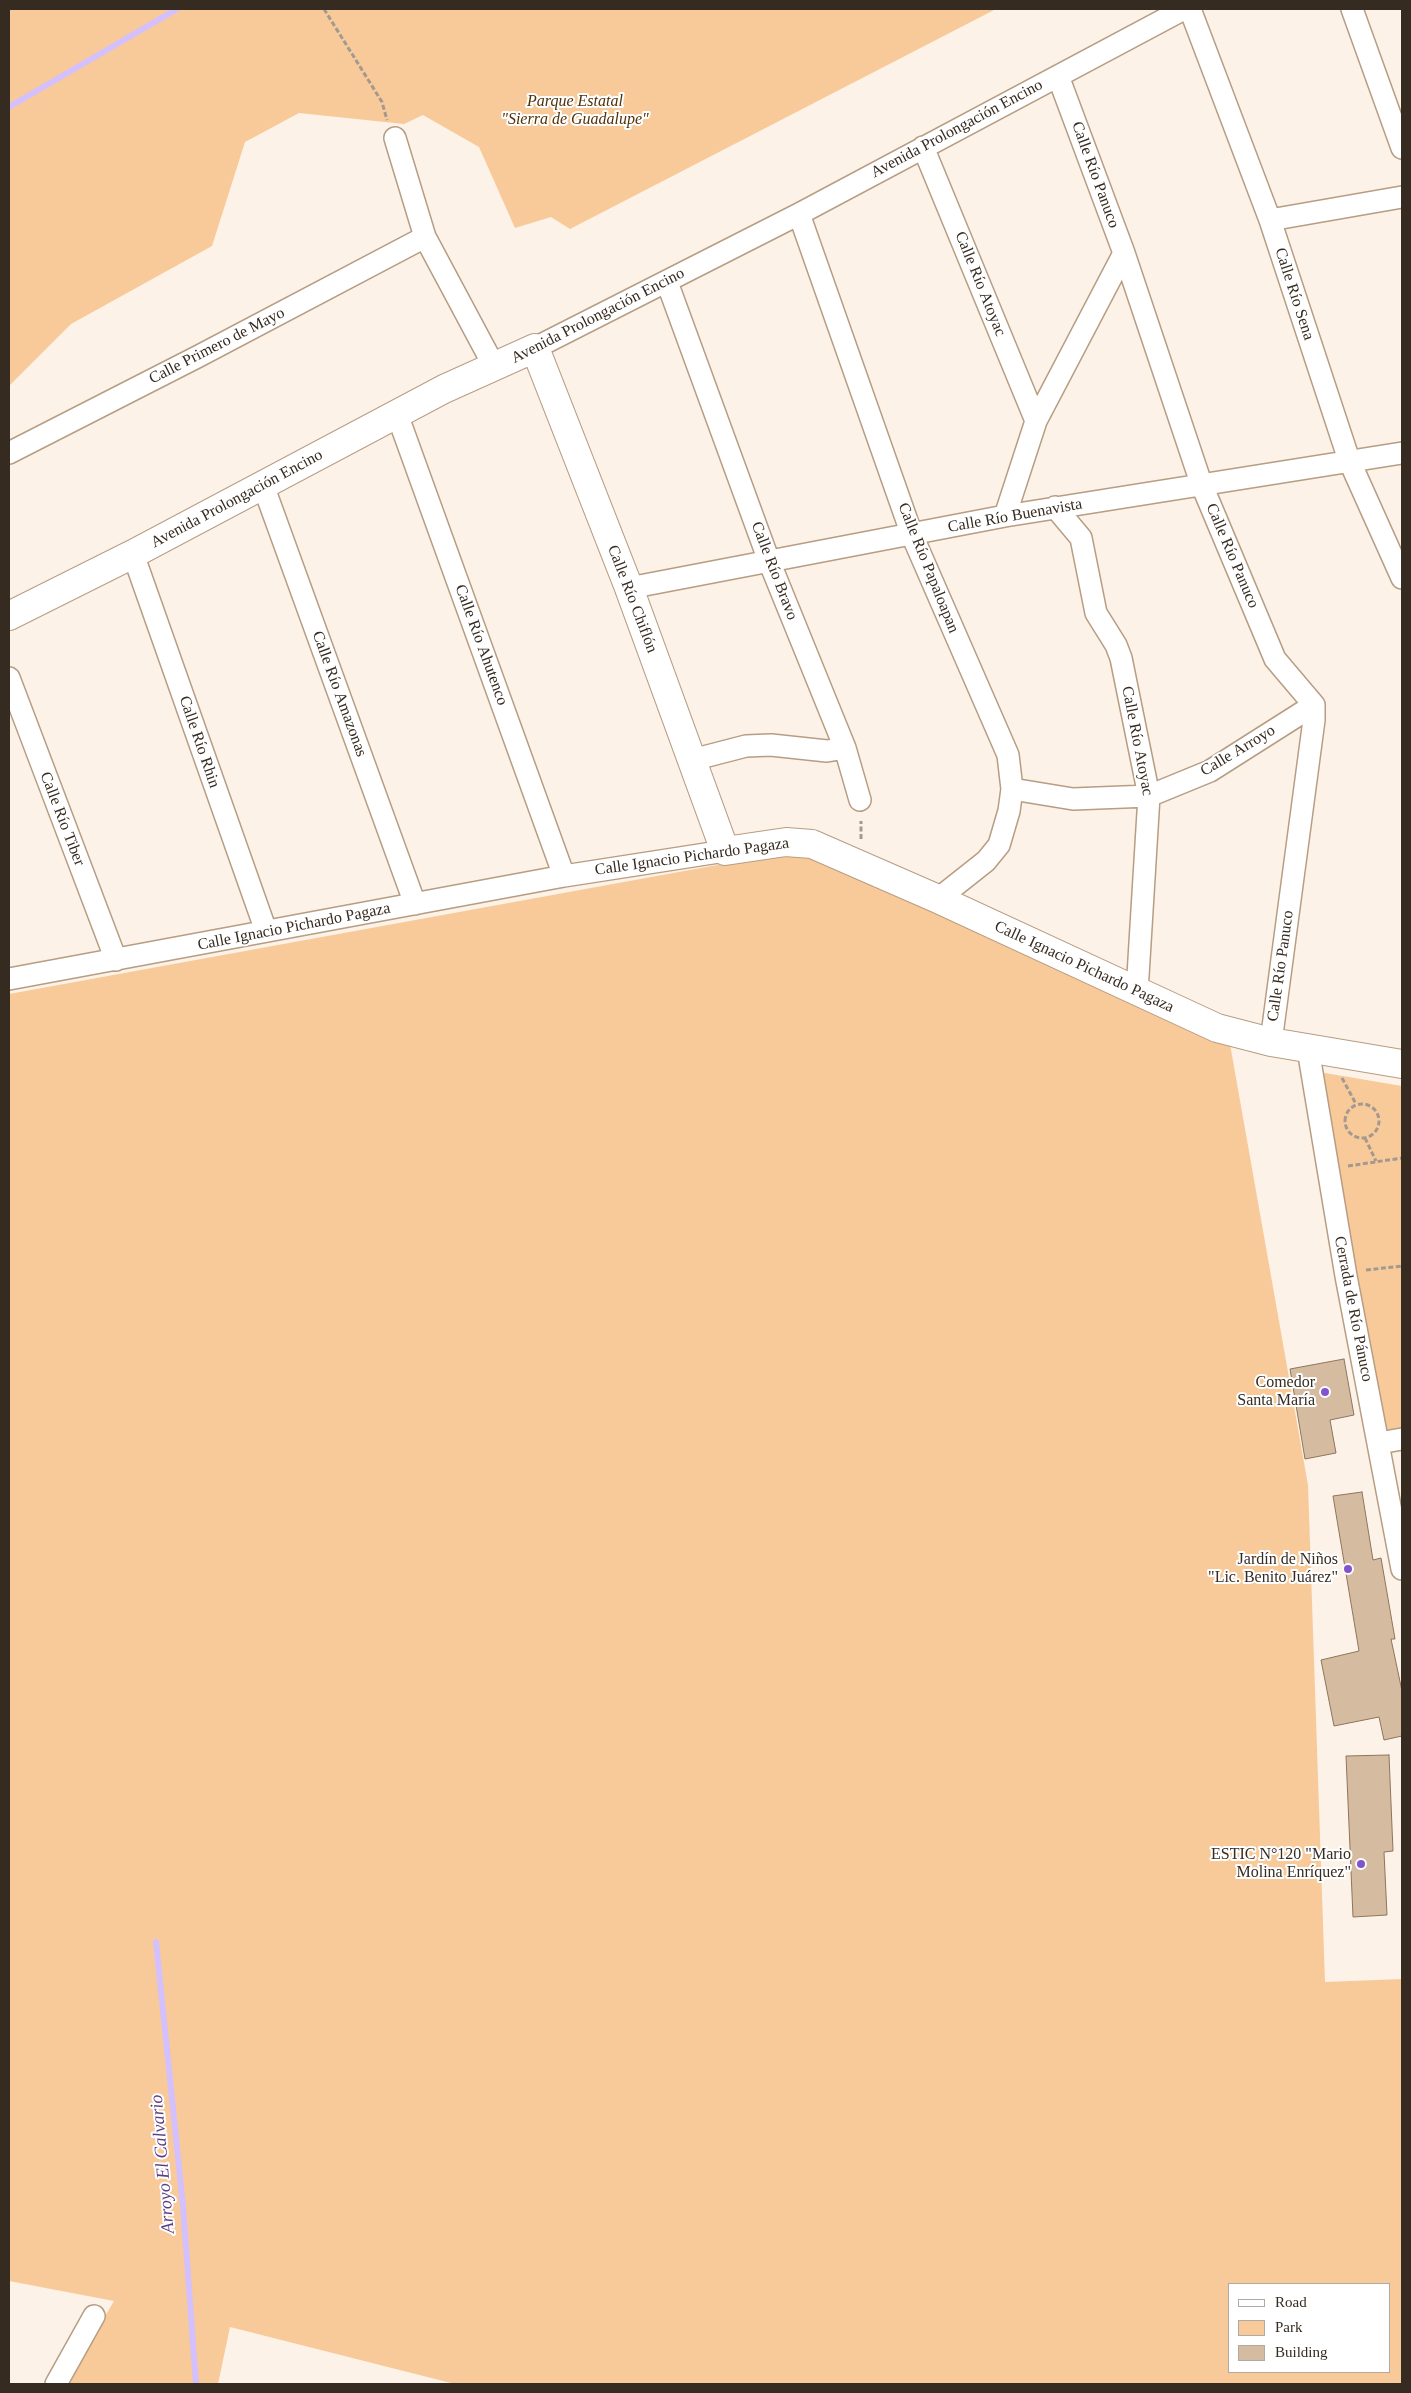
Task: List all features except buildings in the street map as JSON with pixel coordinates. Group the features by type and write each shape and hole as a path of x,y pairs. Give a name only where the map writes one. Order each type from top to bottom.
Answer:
{"street":[{"name":"Avenida Prolongación Encino","path":"9,616 133,554 444,389 495,368 799,214 1184,9"},
{"name":"Calle Río Sena","path":"1190,9 1270,220 1349,460 1402,578"},
{"path":"1352,9 1402,148"},
{"name":"Calle Río Panuco","path":"1058,76 1124,253 1201,483 1275,658 1314,705 1314,720 1271,1042"},
{"path":"395,138 425,238 495,368"},
{"name":"Calle Río Atoyac","path":"923,147 1036,421"},
{"path":"1270,220 1402,197"},
{"name":"Calle Río Papaloapan","path":"799,214 912,535 1008,755 1012,789 1007,818 999,845 993,854 938,899"},
{"name":"Calle Primero de Mayo","path":"9,453 425,238"},
{"path":"1005,516 1036,421 1124,253"},
{"name":"Calle Río Bravo","path":"667,282 769,561 845,748 860,800"},
{"name":"Calle Río Chiflón","path":"535,348 629,588 726,851"},
{"name":"Calle Río Ahutenco","path":"397,414 564,876"},
{"name":"Calle Río Buenavista","path":"629,588 1005,516 1201,483 1402,453"},
{"name":"Calle Río Amazonas","path":"263,485 415,904"},
{"name":"Calle Río Atoyac","path":"1055,508 1080,538 1096,613 1116,645 1121,658 1149,796 1136,992"},
{"name":"Calle Río Rhin","path":"133,554 266,931"},
{"name":"Calle Río Tiber","path":"9,678 116,960"},
{"name":"Calle Arroyo","path":"1012,789 1073,799 1149,796 1210,771 1314,705"},
{"path":"692,760 746,746 771,745 827,751 845,748"},
{"name":"Calle Ignacio Pichardo Pagaza","path":"9,979 564,876 797,842 812,844 859,864 1217,1028 1271,1042 1402,1064"},
{"name":"Cerrada de Río Pánuco","path":"1308,1049 1346,1276 1402,1569"},
{"path":"1379,1442 1402,1439"},
{"path":"56,2384 94,2316"}],"path":[{"path":"324,9 382,102 384,112 395,138"},
{"path":"859,864 862,826 860,800"},
{"path":"1362,1103 1376,1110 1379,1121 1375,1132 1365,1138 1359,1138 1349,1133 1344,1122 1347,1110 1362,1103"},
{"path":"1365,1138 1376,1162"},
{"path":"1328,1170 1402,1158"},
{"path":"1346,1276 1367,1270 1402,1266"}],"green space":[{"name":"Parque Estatal \"Sierra de Guadalupe\"","path":"9,9 996,9 570,229 551,217 515,228 479,147 423,115 404,124 299,113 245,142 212,246 71,324 9,386"},
{"path":"794,851 1230,1044 1308,1485 1325,1982 1402,1979 1402,2384 455,2384 230,2327 218,2384 65,2384 114,2301 9,2281 9,994"},
{"path":"1319,1072 1402,1086 1402,1430 1379,1434"}],"waterway":[{"path":"9,107 177,9"},
{"name":"Arroyo El Calvario","path":"156,1942 183,2206 196,2384"}],"place":[{"name":"Comedor Santa María","path":"1325,1392"},
{"name":"Jardín de Niños \"Lic. Benito Juárez\"","path":"1348,1569"},
{"name":"ESTIC N°120 \"Mario Molina Enríquez\"","path":"1361,1864"}]}
